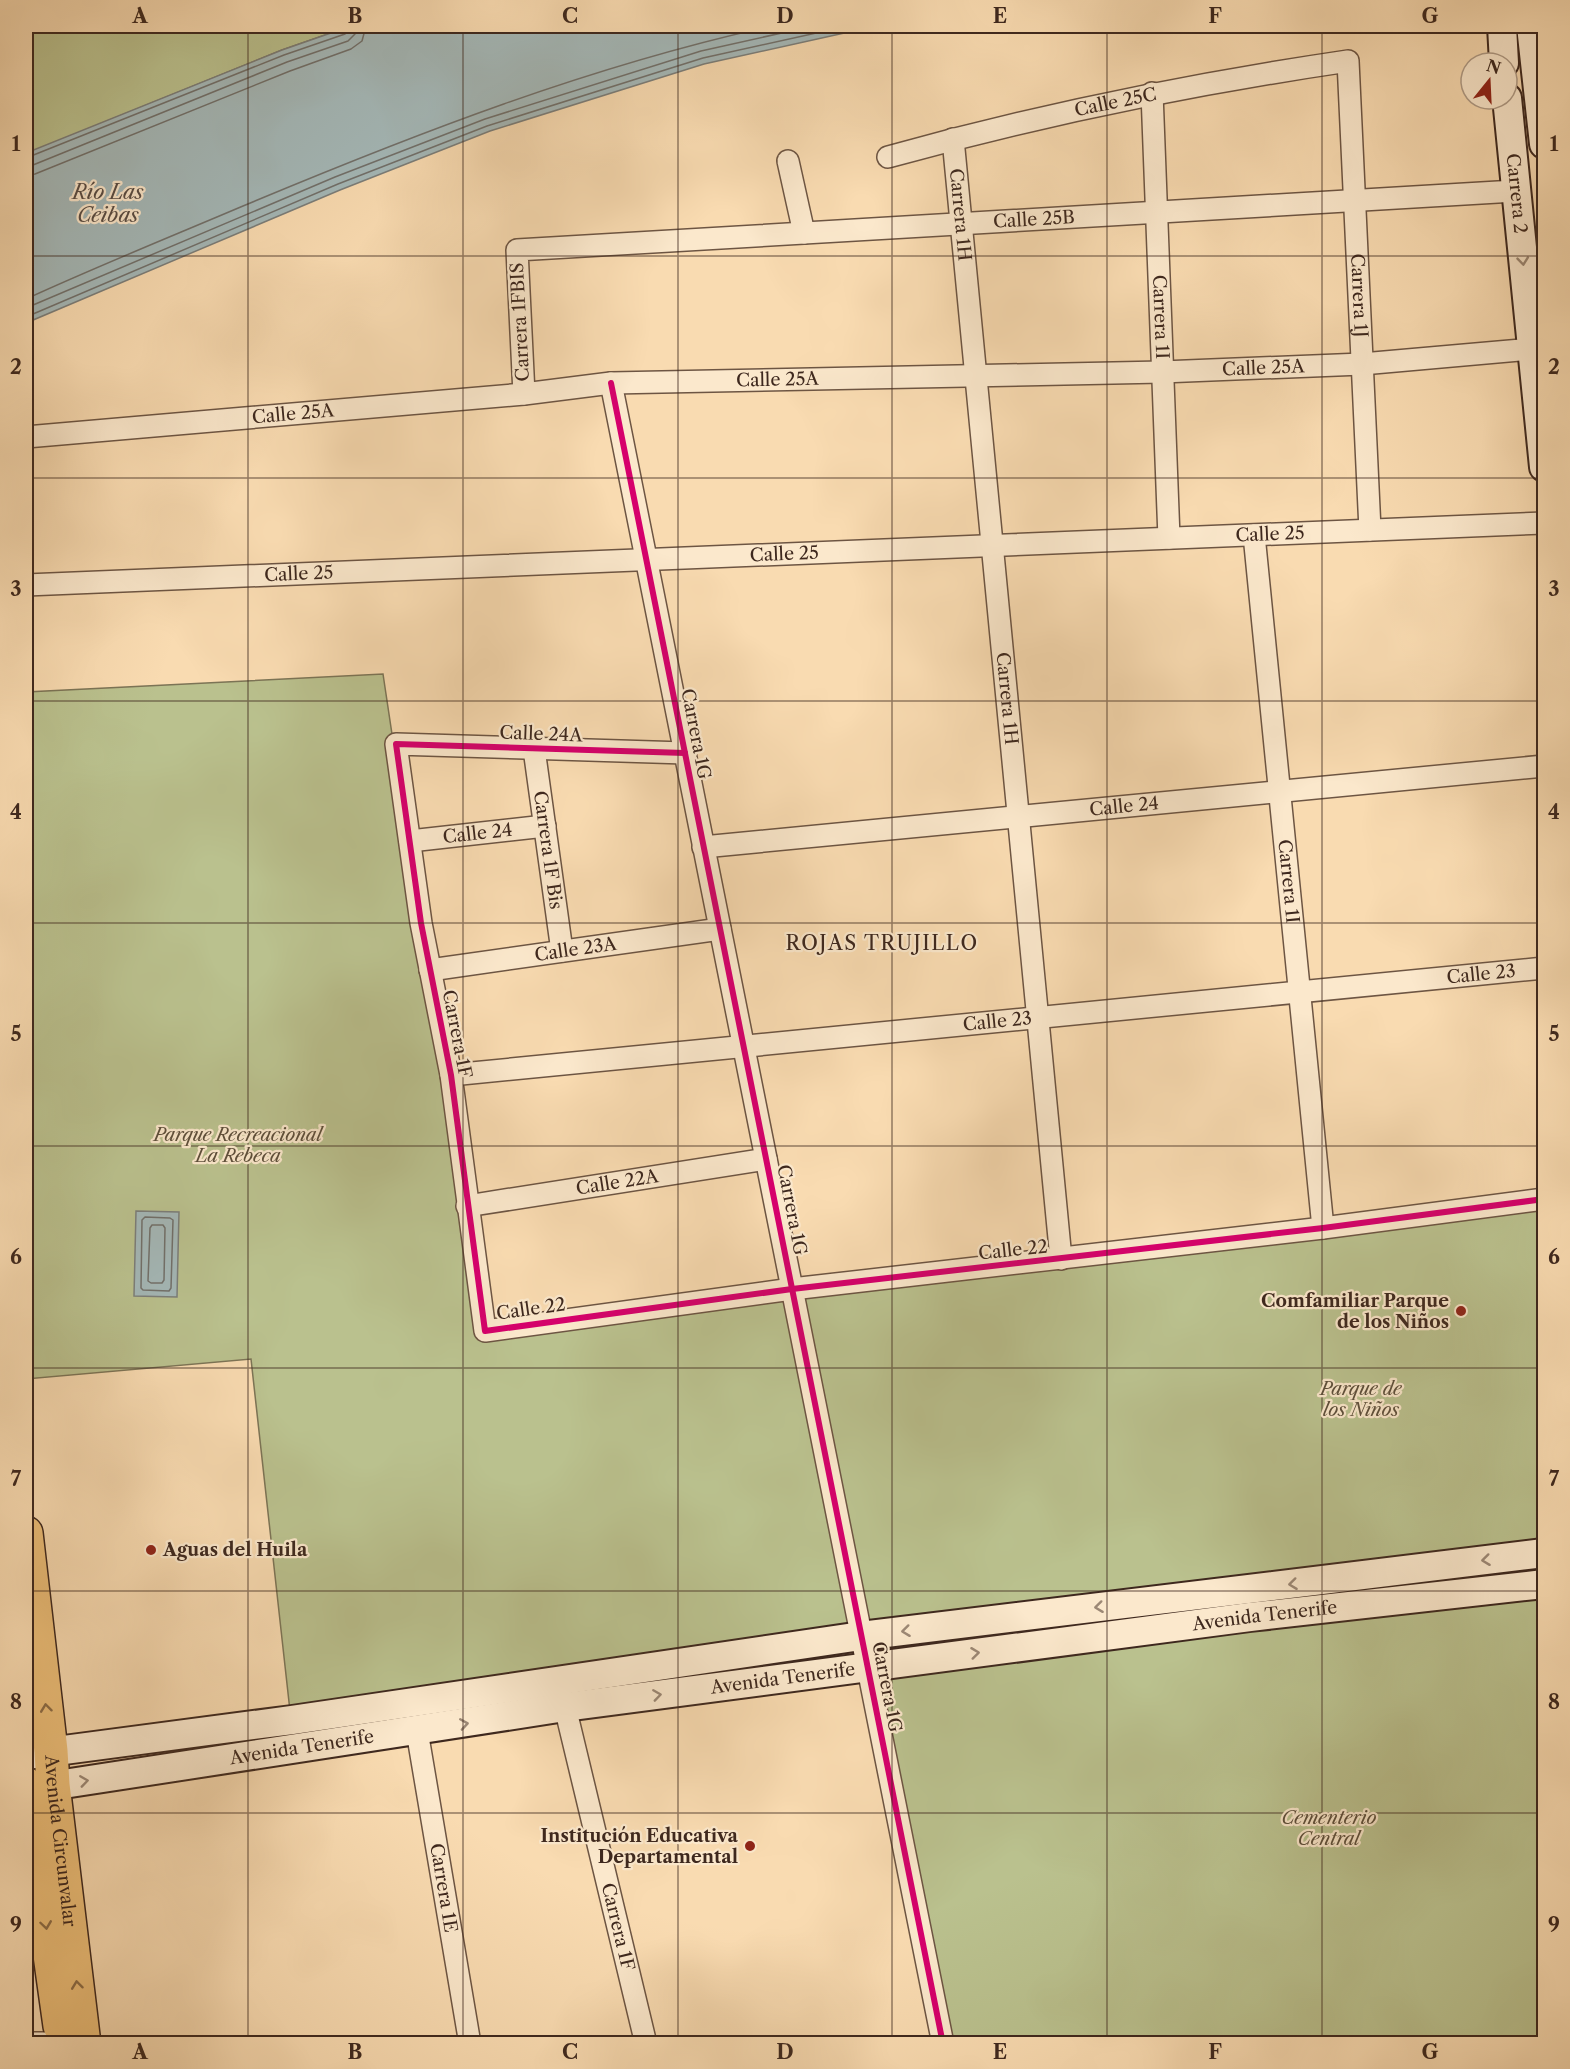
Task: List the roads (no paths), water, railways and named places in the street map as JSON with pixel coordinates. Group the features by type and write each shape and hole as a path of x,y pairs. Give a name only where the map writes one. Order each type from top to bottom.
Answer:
{"main road":[{"path":"1502,26 1504,51"},
{"name":"Carrera 2","path":"1537,59 1545,144"},
{"name":"Carrera 2","path":"1508,111 1545,467"},
{"name":"Avenida Circunvalar","path":"26,1533 38,1753 33,1787 62,2043"},
{"path":"1532,1555 1545,1540"},
{"name":"Avenida Tenerife","path":"38,1753 292,1720 861,1636 1532,1555"},
{"name":"Avenida Tenerife","path":"33,1787 565,1707 868,1666 1250,1617 1545,1584"},
{"name":"Avenida Circunvalar","path":"33,1787 84,2043"}],"street":[{"name":"Calle 25C","path":"888,157 952,139 1152,93 1250,75 1348,61"},
{"name":"Carrera 1J","path":"1348,61 1370,530"},
{"name":"Carrera 1I","path":"1152,93 1169,538"},
{"name":"Carrera 1H","path":"952,139 1061,1259"},
{"path":"788,161 804,233"},
{"name":"Calle 25B","path":"517,250 1515,191"},
{"name":"Carrera 1FBIS","path":"517,250 524,394"},
{"name":"Calle 25A","path":"26,437 524,394 611,383 1162,372 1362,363 1532,349"},
{"name":"Carrera 1G","path":"611,383 943,2043"},
{"name":"Calle 25","path":"26,585 1545,523"},
{"name":"Carrera 1I","path":"1254,535 1323,1228"},
{"name":"Calle 24A","path":"396,744 685,753"},
{"name":"Carrera 1F","path":"396,744 430,970 451,1075 485,1330"},
{"name":"Carrera 1F Bis","path":"534,749 562,951"},
{"name":"Calle 24","path":"704,848 1545,766"},
{"name":"Calle 24","path":"410,841 545,826"},
{"name":"Calle 23A","path":"430,970 720,929"},
{"name":"Calle 23","path":"451,1075 1545,968"},
{"name":"Calle 22A","path":"467,1206 766,1159"},
{"name":"Calle 22","path":"485,1330 792,1289 1323,1228 1545,1198"},
{"name":"Carrera 1F","path":"565,1707 646,2043"},
{"name":"Carrera 1E","path":"417,1731 470,2043"},
{"path":"26,2043 62,2043"}],"water":[{"name":"Río Las Ceibas","path":"351,26 876,26 704,64 490,131 340,190 26,323 26,153 282,50"},
{"path":"136,1211 179,1212 177,1297 134,1296"}],"place":[{"name":"Comfamiliar Parque de los Niños","path":"1461,1311"},
{"name":"Aguas del Huila","path":"151,1550"},
{"name":"Institución Educativa Departamental","path":"750,1846"}],"district":[{"name":"ROJAS TRUJILLO","path":"882,943"}],"park label":[{"name":"Parque Recreacional La Rebeca","path":"238,1145"},
{"name":"Parque de los Niños","path":"1361,1399"},
{"name":"Cementerio Central","path":"1329,1828"}]}
